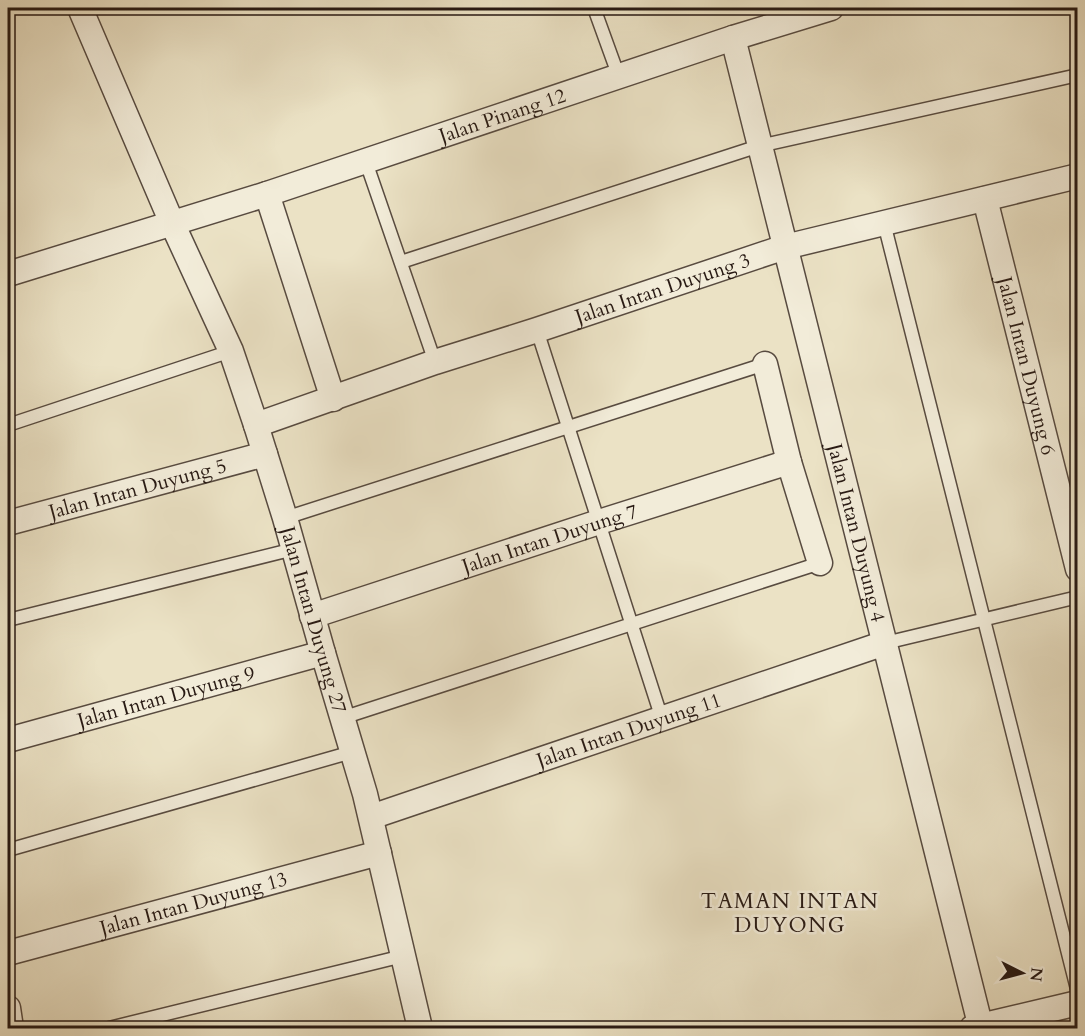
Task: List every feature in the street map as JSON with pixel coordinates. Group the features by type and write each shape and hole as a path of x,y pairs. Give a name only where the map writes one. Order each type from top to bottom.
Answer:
{"street":[{"name":"Jalan Pinang 12","path":"8,274 267,194 733,38 831,8"},
{"name":"Jalan Intan Duyung 27","path":"87,9 172,223 231,351 256,425 371,817 420,1029"},
{"name":"Jalan Intan Duyung 4","path":"733,38 885,643 978,1028"},
{"name":"Jalan Intan Duyung 3","path":"256,425 435,362 785,247 1077,176"},
{"path":"267,194 333,399"},
{"name":"Jalan Intan Duyung 6","path":"985,199 1077,569"},
{"path":"765,364 789,462 820,563"},
{"name":"Jalan Intan Duyung 5","path":"8,523 265,454"},
{"name":"Jalan Intan Duyung 7","path":"312,616 789,462"},
{"name":"Jalan Intan Duyung 11","path":"371,817 885,643"},
{"name":"Jalan Intan Duyung 9","path":"8,740 323,653"},
{"name":"Jalan Intan Duyung 13","path":"8,953 379,853"},
{"path":"978,1028 1077,1003"},
{"path":"8,1008 11,1029"}],"lane":[{"path":"594,8 619,77"},
{"path":"401,262 759,146 1077,75"},
{"path":"366,162 435,362"},
{"path":"884,223 1077,993"},
{"path":"537,330 662,719"},
{"path":"8,425 231,351"},
{"path":"285,518 765,364"},
{"path":"8,620 294,549"},
{"path":"342,718 820,563"},
{"path":"885,643 1077,597"},
{"path":"8,850 352,752"},
{"path":"110,1029 403,956"}],"district":[{"name":"TAMAN INTAN DUYONG","path":"790,913"}]}
